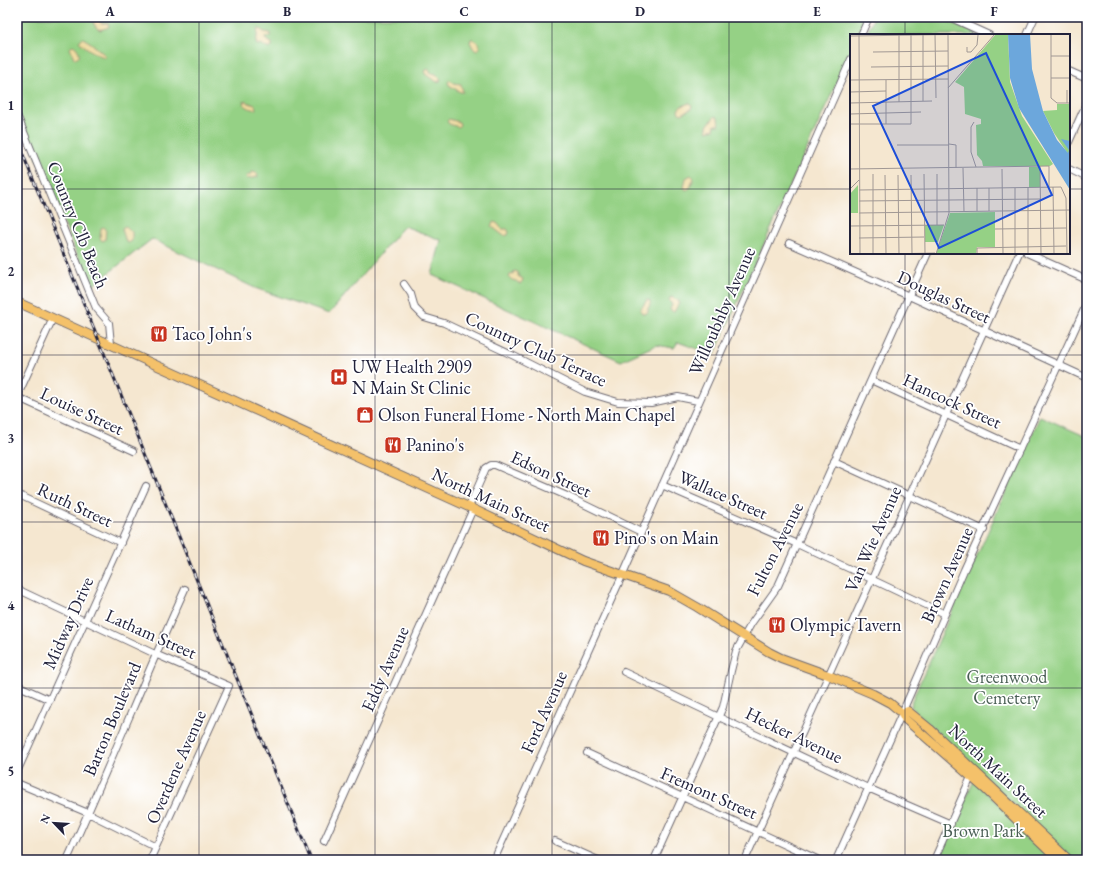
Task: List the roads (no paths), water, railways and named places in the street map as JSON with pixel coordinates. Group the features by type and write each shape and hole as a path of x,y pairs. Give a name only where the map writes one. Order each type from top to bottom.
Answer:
{"main road":[{"name":"North Main Street","path":"17,302 471,508 583,561 622,576 669,591 685,599 774,655 828,675 890,703 902,713 905,719 972,777 1058,860"},
{"name":"North Main Street","path":"902,713 908,711 930,729 1069,860"}],"street":[{"path":"862,34 869,17"},
{"path":"949,17 987,34"},
{"path":"1027,34 1035,17"},
{"name":"Willoubhby Avenue","path":"622,576 698,401 850,60"},
{"path":"1070,71 1087,79"},
{"path":"1070,140 1087,102"},
{"name":"Country Clb Beach","path":"17,116 96,308 109,323 111,344"},
{"path":"1070,170 1087,178"},
{"name":"Douglas Street","path":"789,243 909,296 1087,378"},
{"name":"Fulton Avenue","path":"654,860 719,716 724,702 734,657 744,636 775,590 928,254"},
{"name":"Van Wie Avenue","path":"746,860 1019,254"},
{"path":"1029,254 1087,280"},
{"name":"Country Club Terrace","path":"404,284 411,294 415,308 424,316 444,323 472,336 585,392 618,402 651,403 678,397 698,401"},
{"name":"Brown Avenue","path":"836,860 945,614 1087,303"},
{"path":"17,397 53,318"},
{"name":"Hancock Street","path":"871,380 1020,449"},
{"name":"Louise Street","path":"17,397 134,451"},
{"path":"834,461 984,530"},
{"name":"Edson Street","path":"471,508 486,468 491,465 495,465 567,496 641,532"},
{"name":"Wallace Street","path":"662,485 797,544 945,614"},
{"name":"Midway Drive","path":"17,772 146,486"},
{"name":"Ruth Street","path":"17,494 121,543"},
{"name":"Eddy Avenue","path":"324,841 471,508"},
{"name":"Ford Avenue","path":"494,860 622,576"},
{"name":"Latham Street","path":"17,589 156,654 229,686"},
{"name":"Barton Boulevard","path":"67,860 185,589"},
{"name":"Hecker Avenue","path":"624,672 868,788 951,824"},
{"path":"17,685 50,700"},
{"name":"Overdene Avenue","path":"150,860 229,686"},
{"name":"Fremont Street","path":"586,753 819,860"},
{"path":"934,860 972,777"},
{"path":"17,783 88,813 156,846"},
{"path":"555,841 598,860"}],"railway":[{"path":"17,140 311,860"}],"place":[{"name":"Taco John's","path":"159,334"},
{"name":"UW Health 2909 N Main St Clinic","path":"339,377"},
{"name":"Olson Funeral Home - North Main Chapel","path":"365,415"},
{"name":"Panino's","path":"393,445"},
{"name":"Pino's on Main","path":"601,538"},
{"name":"Olympic Tavern","path":"777,625"}],"park label":[{"name":"Greenwood Cemetery","path":"1007,687"},
{"name":"Brown Park","path":"983,831"}]}
